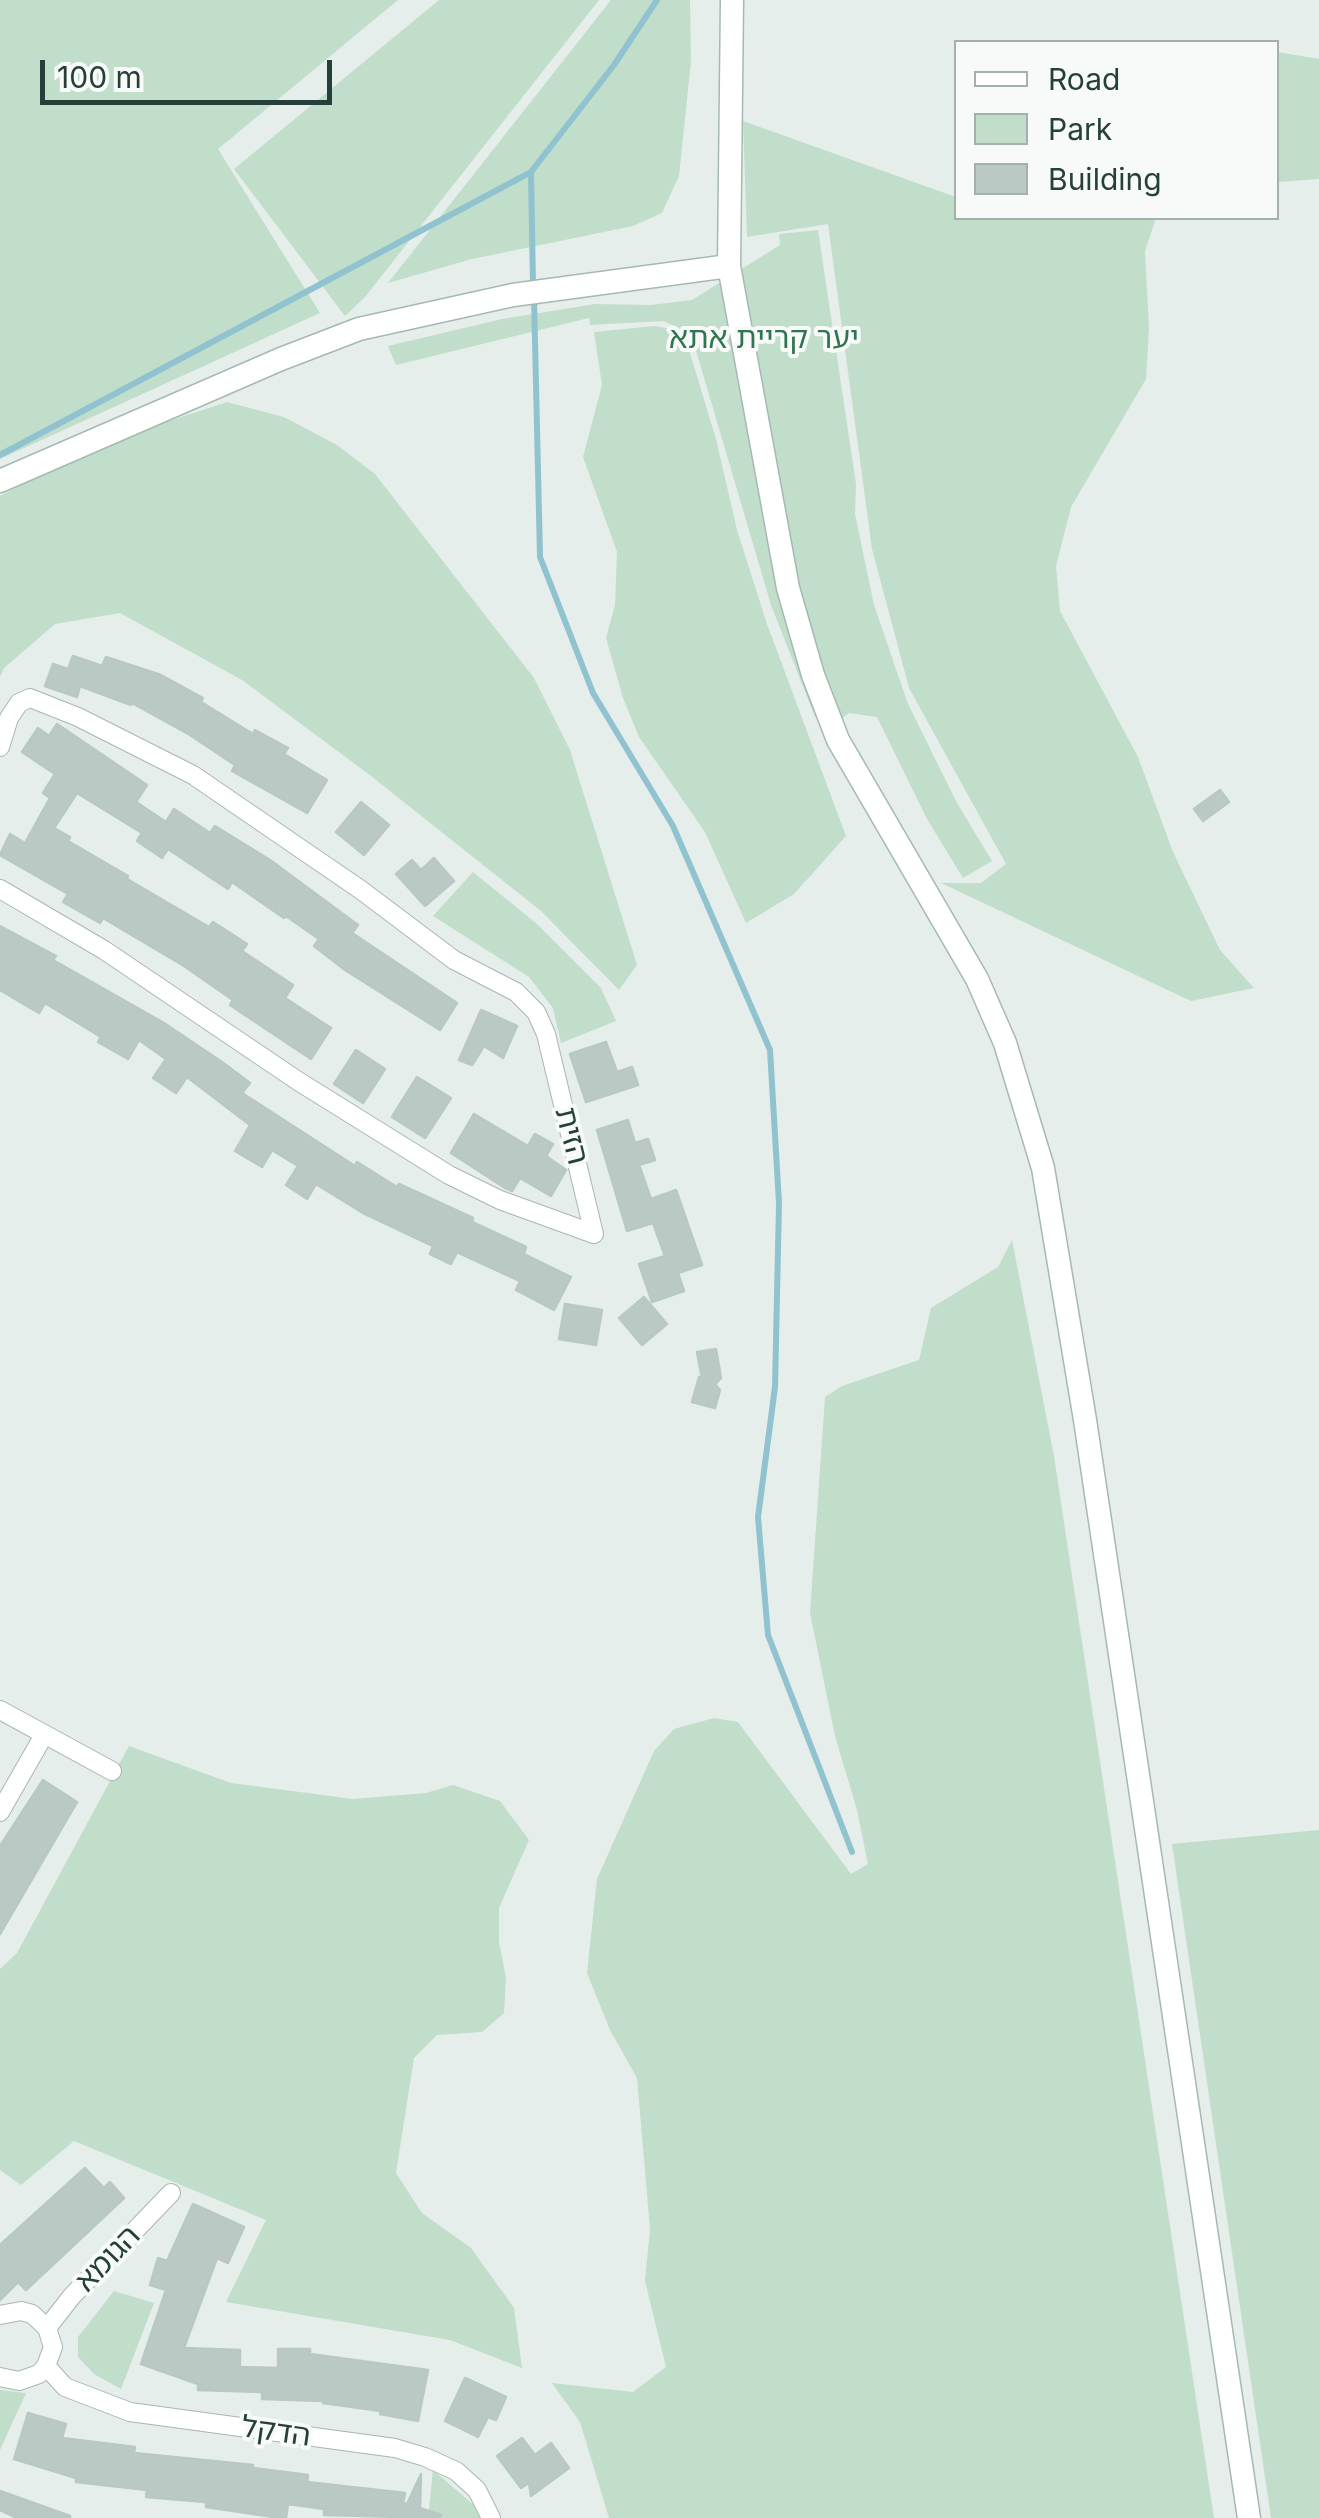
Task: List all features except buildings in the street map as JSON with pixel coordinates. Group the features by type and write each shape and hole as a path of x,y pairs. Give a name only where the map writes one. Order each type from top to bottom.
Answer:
{"main road":[{"path":"732,0 729,266 788,588 812,675 838,740 977,979 1006,1043 1044,1168 1249,2518"},
{"path":"0,481 359,329 513,295 729,266"}],"street":[{"name":"הזית","path":"0,747 9,718 19,703 30,698 78,717 193,775 362,890 454,960 516,992 536,1012 546,1034 594,1234 500,1200 449,1175 298,1081 136,970 0,889"},
{"path":"0,1710 112,1771"},
{"path":"0,1812 44,1735"},
{"name":"הגומא","path":"48,2328 72,2296 171,2193"},
{"path":"0,2315 21,2311 41,2320 48,2328 52,2348 46,2366 30,2379 19,2382 0,2377"},
{"name":"הדקל","path":"46,2366 65,2387 130,2412 395,2448 425,2457 456,2471 477,2490 491,2518"}],"green space":[{"path":"0,0 398,0 218,149 320,313 0,459"},
{"path":"439,0 599,0 365,297 345,316 234,169"},
{"path":"611,0 690,0 691,61 679,176 662,213 633,226 472,259 388,283"},
{"path":"1279,52 1319,59 1319,179 1279,182"},
{"path":"743,121 954,196 954,220 1155,220 1145,251 1149,328 1146,379 1071,507 1056,566 1060,611 1138,757 1173,852 1220,950 1254,988 1191,1001 941,883 981,883 1006,864 909,688 872,549 828,224 747,237"},
{"name":"יער קריית אתא","path":"818,230 856,484 855,514 874,605 908,704 957,803 992,861 963,878 927,819 877,717 849,713 833,725 815,717 771,605 692,337 686,331 663,321 590,325 589,318 396,365 388,346 502,319 595,304 651,305 692,300 780,245 779,234"},
{"path":"654,326 672,329 686,340 716,439 737,530 767,624 846,836 794,894 746,923 705,832 639,737 606,638 615,605 617,552 583,457 602,385 594,332"},
{"path":"227,402 284,417 337,445 375,474 534,678 570,750 637,965 619,990 541,911 371,776 242,680 120,613 55,624 4,668 0,677 0,496 48,471 166,422"},
{"path":"473,872 537,924 601,988 616,1021 561,1043 553,1008 529,977 433,916"},
{"path":"1012,1240 1054,1456 1214,2518 609,2518 580,2422 552,2383 633,2392 666,2367 645,2281 650,2229 637,2078 610,2030 587,1973 597,1879 654,1751 674,1729 714,1718 738,1722 851,1874 868,1864 835,1736 810,1613 825,1397 842,1386 919,1360 931,1308 998,1267"},
{"path":"129,1746 231,1783 353,1799 426,1793 453,1785 500,1801 529,1840 499,1908 499,1942 506,1978 504,2013 482,2032 437,2035 414,2058 396,2173 422,2213 471,2248 514,2308 522,2368 450,2340 226,2302 266,2220 74,2141 21,2185 0,2170 0,1969 17,1953"},
{"path":"1319,1830 1319,2518 1271,2518 1172,1844"},
{"path":"114,2291 154,2303 121,2389 94,2374 78,2357 78,2337"},
{"path":"0,2390 26,2393 0,2450"},
{"path":"433,2470 475,2506 481,2518 428,2518"}],"waterway":[{"path":"0,455 531,172 614,65 657,0"},
{"path":"531,172 533,285"},
{"path":"534,298 540,557 593,693 673,826 770,1050 779,1203 775,1387 758,1517 768,1635 852,1852"}]}
